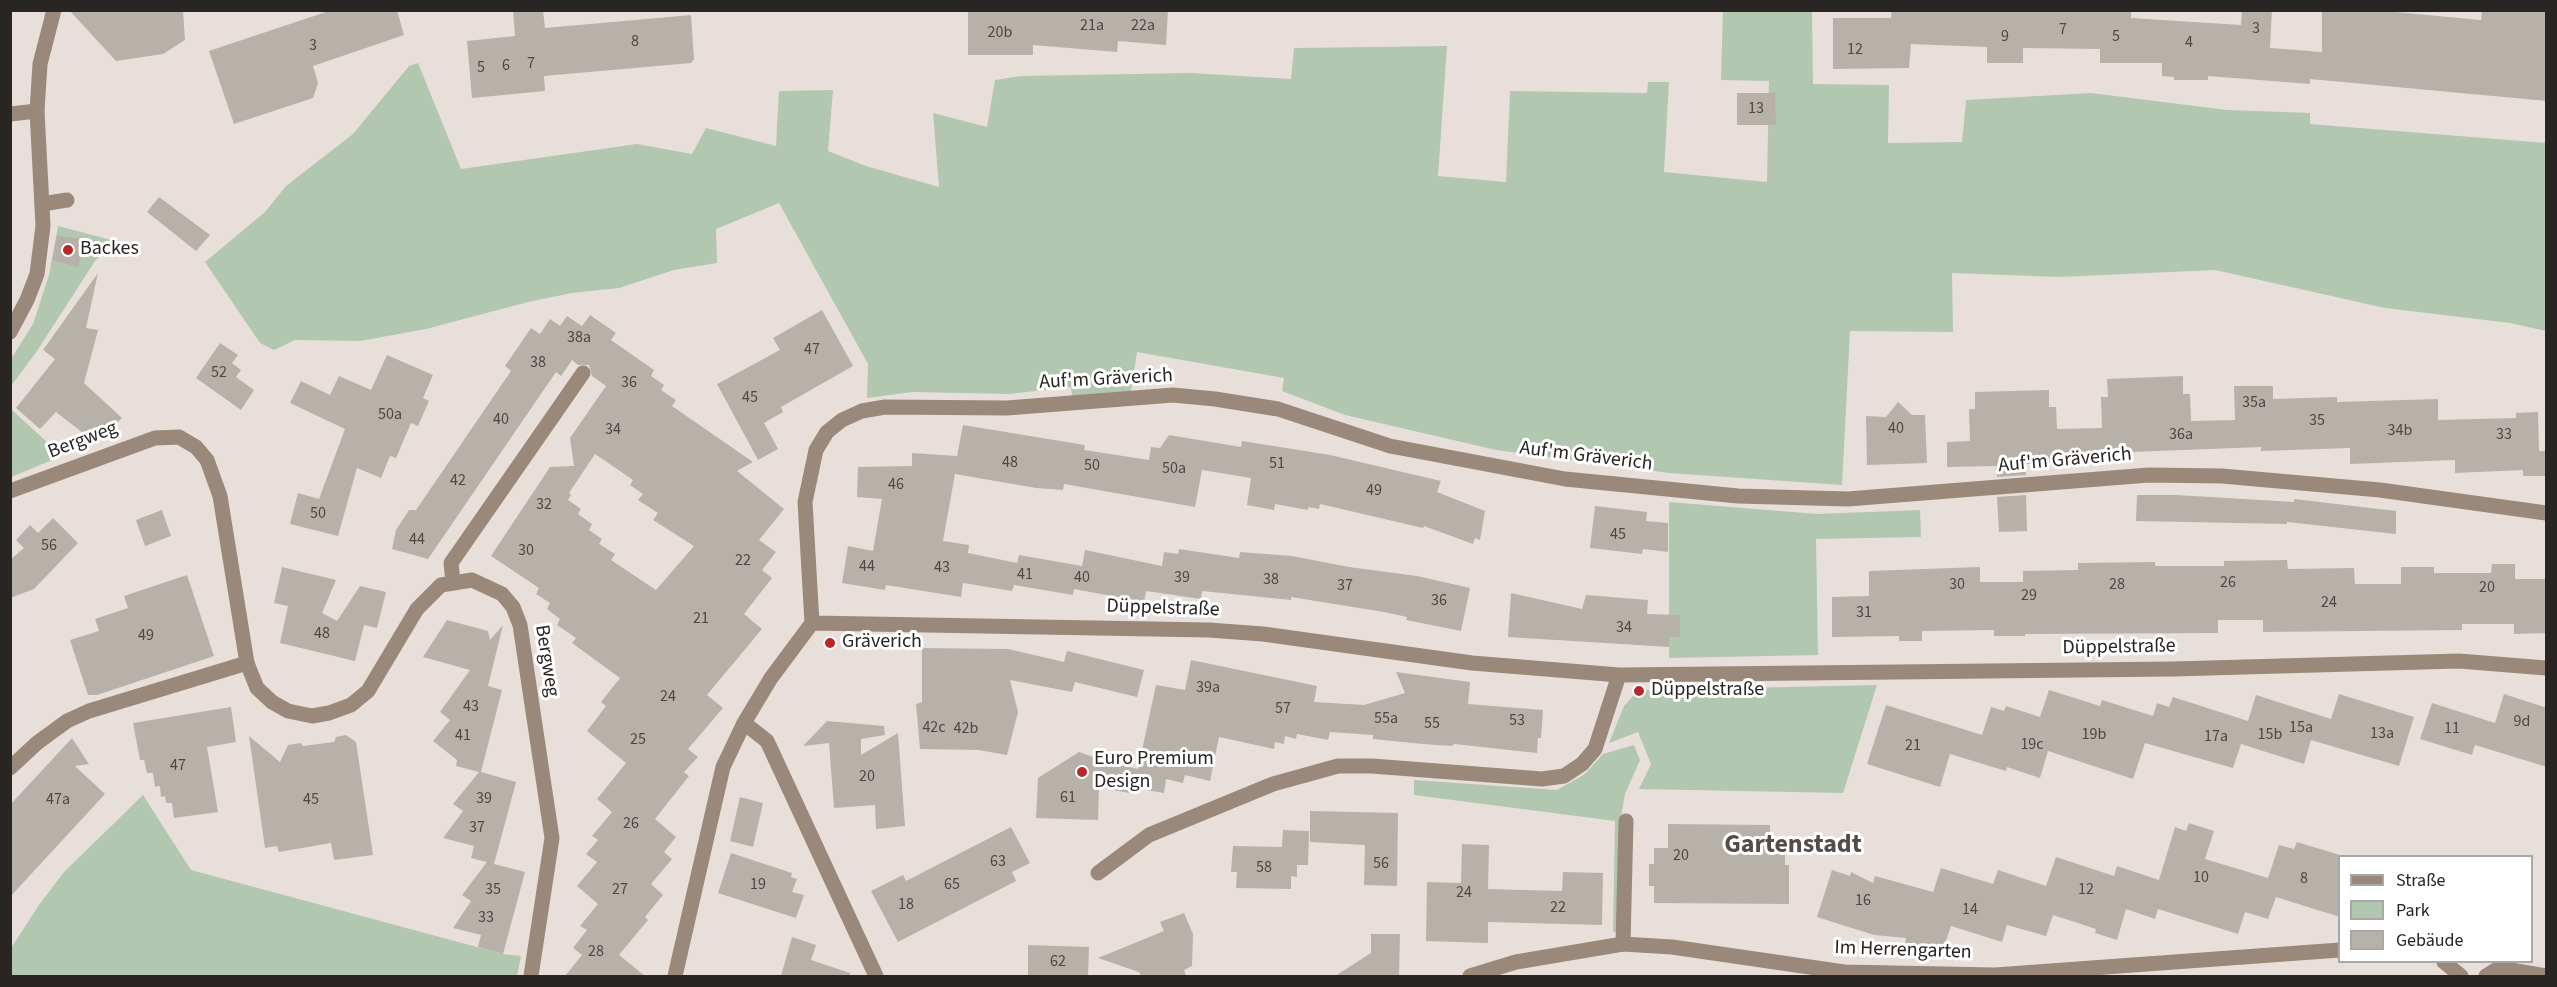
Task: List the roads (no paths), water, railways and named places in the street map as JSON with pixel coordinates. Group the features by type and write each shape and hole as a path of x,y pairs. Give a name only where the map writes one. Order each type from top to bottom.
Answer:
{"street":[{"path":"10,332 27,300 37,274 44,226 36,111 40,64 54,10"},
{"path":"10,114 36,111"},
{"path":"42,204 67,200"},
{"path":"453,582 451,563 584,373"},
{"name":"Auf'm Gräverich","path":"812,623 805,502 816,450 828,432 842,420 862,411 885,407 1007,408 1077,400 1173,395 1215,399 1278,409 1390,446 1565,479 1738,496 1848,500 2149,475 2222,476 2380,490 2547,513"},
{"name":"Bergweg","path":"10,492 155,438 179,437 196,447 207,459 220,496 247,663 257,688 272,702 288,711 312,716 351,705 368,691 417,609 441,585 472,580 502,594 513,607 520,625 552,838 531,976"},
{"path":"675,976 723,767 744,723 771,678 812,623"},
{"name":"Düppelstraße","path":"812,623 1209,630 1263,634 1472,663 1620,675 2173,669 2459,661 2547,668"},
{"path":"10,768 52,732 89,711 247,663"},
{"path":"1098,873 1149,835 1273,784 1338,766 1372,765 1542,779 1564,776 1582,764 1594,749 1620,675"},
{"path":"744,723 767,741 876,976"},
{"path":"1623,944 1626,821"},
{"name":"Im Herrengarten","path":"1470,976 1525,960 1623,944 1672,947 1844,972 1995,975 2338,950"},
{"path":"2445,963 2461,976"},
{"path":"2486,976 2499,968 2547,976"}],"place":[{"name":"Backes","path":"68,250"},
{"name":"Gräverich","path":"830,643"},
{"name":"Düppelstraße","path":"1639,691"},
{"name":"Euro Premium Design","path":"1082,772"}],"district":[{"name":"Gartenstadt","path":"1793,846"}]}
